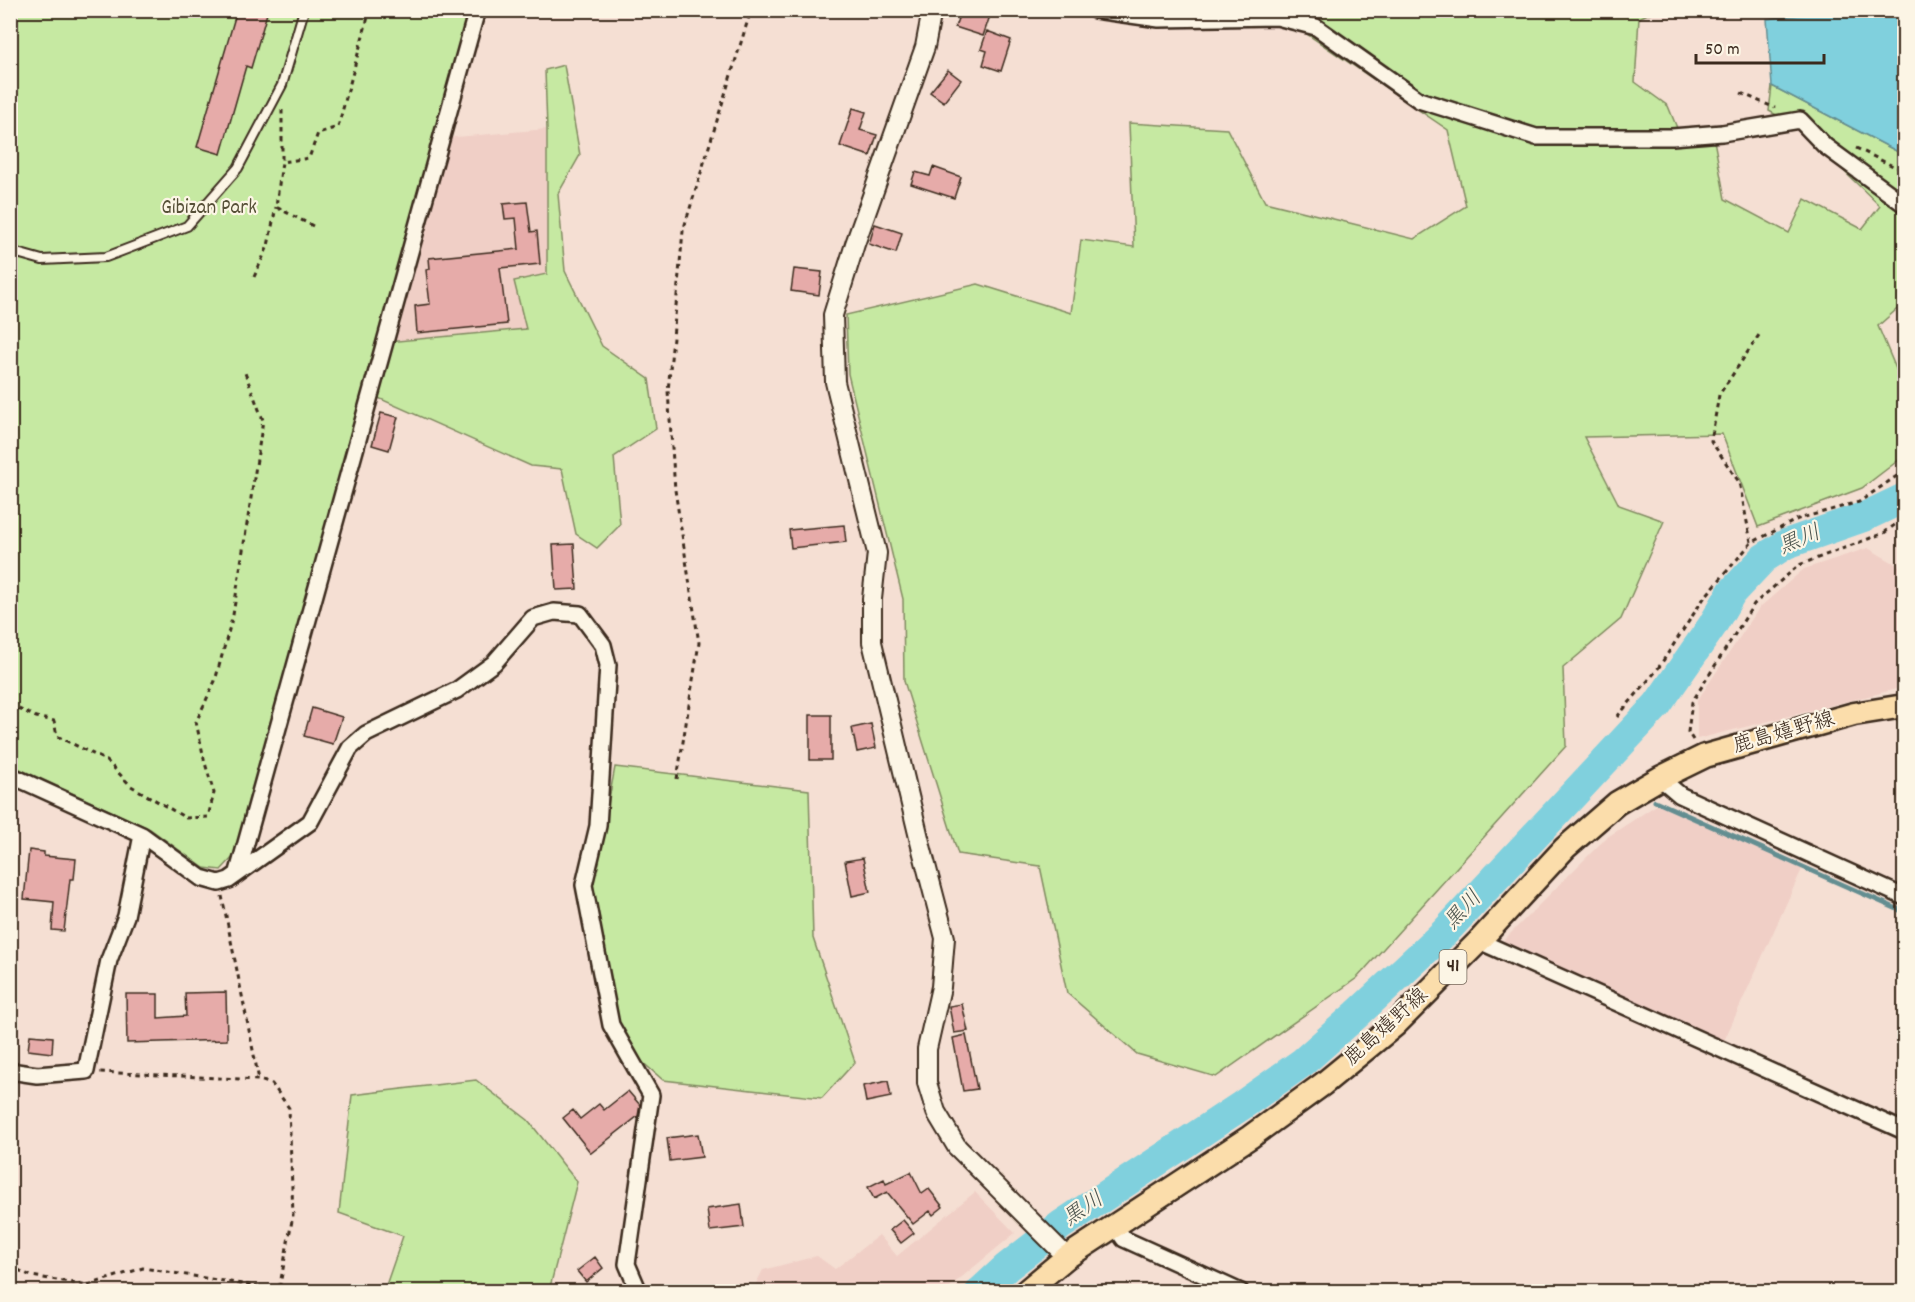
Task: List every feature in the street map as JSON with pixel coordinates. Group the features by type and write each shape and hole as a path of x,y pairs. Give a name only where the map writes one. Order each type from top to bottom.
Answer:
{"main road":[{"name":"鹿島嬉野線","path":"1025,1292 1067,1257 1250,1137 1323,1084 1395,1025 1565,848 1617,803 1705,756 1854,714 1905,706"}],"street":[{"path":"238,872 477,10"},
{"path":"932,10 925,47 855,244 833,315 835,382 877,553 872,599 872,642 945,938 942,987 927,1049 927,1083 936,1112 957,1147 1067,1257"},
{"path":"1095,10 1159,19 1277,17 1316,27 1419,100 1536,136 1672,137 1722,133 1800,120 1825,146 1905,204"},
{"path":"10,775 142,835 201,878 219,883 229,880 310,822 350,748 366,734 457,690 494,663 533,618 554,612 580,614 603,645 608,664 598,826 584,885 611,1025 651,1095 627,1264 639,1292"},
{"path":"1660,778 1680,795 1905,897"},
{"path":"10,1071 37,1075 86,1071 109,960 126,916 142,835"},
{"path":"1479,940 1905,1131"},
{"path":"1115,1226 1124,1239 1241,1292"}],"lane":[{"path":"10,251 42,260 106,257 187,226 238,168 282,85 304,10"}],"path":[{"path":"282,162 309,158 318,133 338,127 368,17 365,10"},
{"path":"677,779 699,643 675,490 668,391 683,231 751,10"},
{"path":"254,277 268,246 276,207 282,162 282,85"},
{"path":"276,207 313,226"},
{"path":"1751,543 1739,482 1712,441 1719,395 1759,335"},
{"path":"10,705 36,717 54,721 57,736 107,761 131,786 152,799 186,818 208,817 214,793 196,722 215,681 233,615 263,420 245,374"},
{"path":"1617,717 1657,670 1704,598 1751,543 1798,519 1859,502 1905,471"},
{"path":"1705,756 1688,732 1692,702 1754,604 1799,565 1884,533 1905,518"},
{"path":"219,883 259,1080"},
{"path":"10,1266 31,1276 88,1286 143,1268 279,1290 293,1215 289,1108 272,1084 259,1080 86,1071"}],"shaded area":[{"path":"547,129 547,274 514,281 526,329 376,343 433,139"},
{"path":"1868,548 1904,569 1904,687 1697,739 1697,701 1760,607 1804,569"},
{"path":"1658,804 1802,869 1724,1041 1503,941 1606,838"},
{"path":"975,1192 1015,1233 945,1291 752,1291 763,1270 817,1256 835,1269 879,1235 897,1256"}],"green space":[{"name":"Gibizan Park","path":"10,11 469,11 377,343 526,329 514,281 547,274 545,70 564,65 580,155 558,194 565,271 602,346 649,379 656,429 614,457 620,525 597,548 576,534 562,469 531,466 363,391 234,856 221,870 204,868 150,829 11,765"},
{"path":"1273,11 1654,11 1639,18 1635,82 1668,106 1684,145 1714,140 1725,199 1789,233 1805,199 1862,229 1880,206 1797,126 1769,111 1772,86 1904,155 1904,303 1878,326 1904,388 1904,456 1862,488 1758,527 1722,434 1584,437 1619,505 1664,521 1621,619 1563,668 1566,746 1357,978 1216,1077 1137,1054 1067,993 1040,866 958,854 904,681 903,599 848,374 846,315 978,284 1071,313 1081,240 1134,247 1129,123 1227,129 1265,202 1414,239 1466,206 1448,130"},
{"path":"615,767 809,790 813,938 855,1062 822,1098 663,1080 640,1060 618,1021 592,891"},
{"path":"476,1080 528,1120 577,1182 549,1291 384,1291 403,1236 339,1213 352,1095"}],"water":[{"path":"1834,11 1904,11 1904,155 1772,86 1767,19"}],"building":[{"path":"237,10 268,10 251,68 246,66 221,154 197,147"},
{"path":"961,10 992,10 983,36 955,27"},
{"path":"987,31 1011,40 1001,71 983,65 987,51 981,49"},
{"path":"948,70 961,80 944,102 930,92"},
{"path":"853,108 866,112 860,130 877,135 870,156 840,146"},
{"path":"933,167 961,177 954,198 911,184 915,172 930,176"},
{"path":"527,202 531,232 537,231 540,264 500,268 507,324 417,333 415,306 430,304 426,270 430,269 429,258 519,249 516,218 505,219 503,204"},
{"path":"875,224 902,233 896,253 869,244"},
{"path":"794,269 822,272 819,295 791,291"},
{"path":"381,413 398,417 389,450 372,445"},
{"path":"844,525 846,542 791,548 789,530"},
{"path":"574,544 577,589 556,590 553,545"},
{"path":"312,708 342,717 333,744 304,736"},
{"path":"810,715 831,715 831,760 810,760"},
{"path":"871,724 876,748 857,752 852,728"},
{"path":"29,850 44,852 44,856 76,859 74,879 70,879 64,931 52,930 54,902 24,899"},
{"path":"863,858 870,892 852,896 845,861"},
{"path":"226,992 227,1040 127,1043 126,994 158,994 158,1018 186,1016 185,993"},
{"path":"962,1004 968,1031 954,1033 949,1006"},
{"path":"30,1035 53,1037 52,1053 28,1050"},
{"path":"966,1035 977,1089 963,1091 953,1038"},
{"path":"888,1081 891,1097 866,1102 863,1086"},
{"path":"628,1091 640,1105 638,1116 591,1153 563,1118 573,1110 580,1119 599,1104 604,1110"},
{"path":"698,1134 702,1157 670,1161 667,1138"},
{"path":"911,1172 922,1194 929,1189 943,1207 933,1215 930,1211 913,1224 887,1192 874,1199 868,1187 884,1179 886,1184"},
{"path":"741,1204 744,1227 710,1231 707,1209"},
{"path":"903,1220 914,1233 901,1243 890,1230"},
{"path":"595,1257 603,1268 586,1282 577,1271"}],"waterway":[{"name":"黒川","path":"980,1292 1007,1267 1061,1225 1241,1106 1303,1062 1444,933 1657,705 1712,626 1732,592 1764,558 1786,544 1866,516 1904,498"},
{"path":"1655,801 1904,912"}]}
